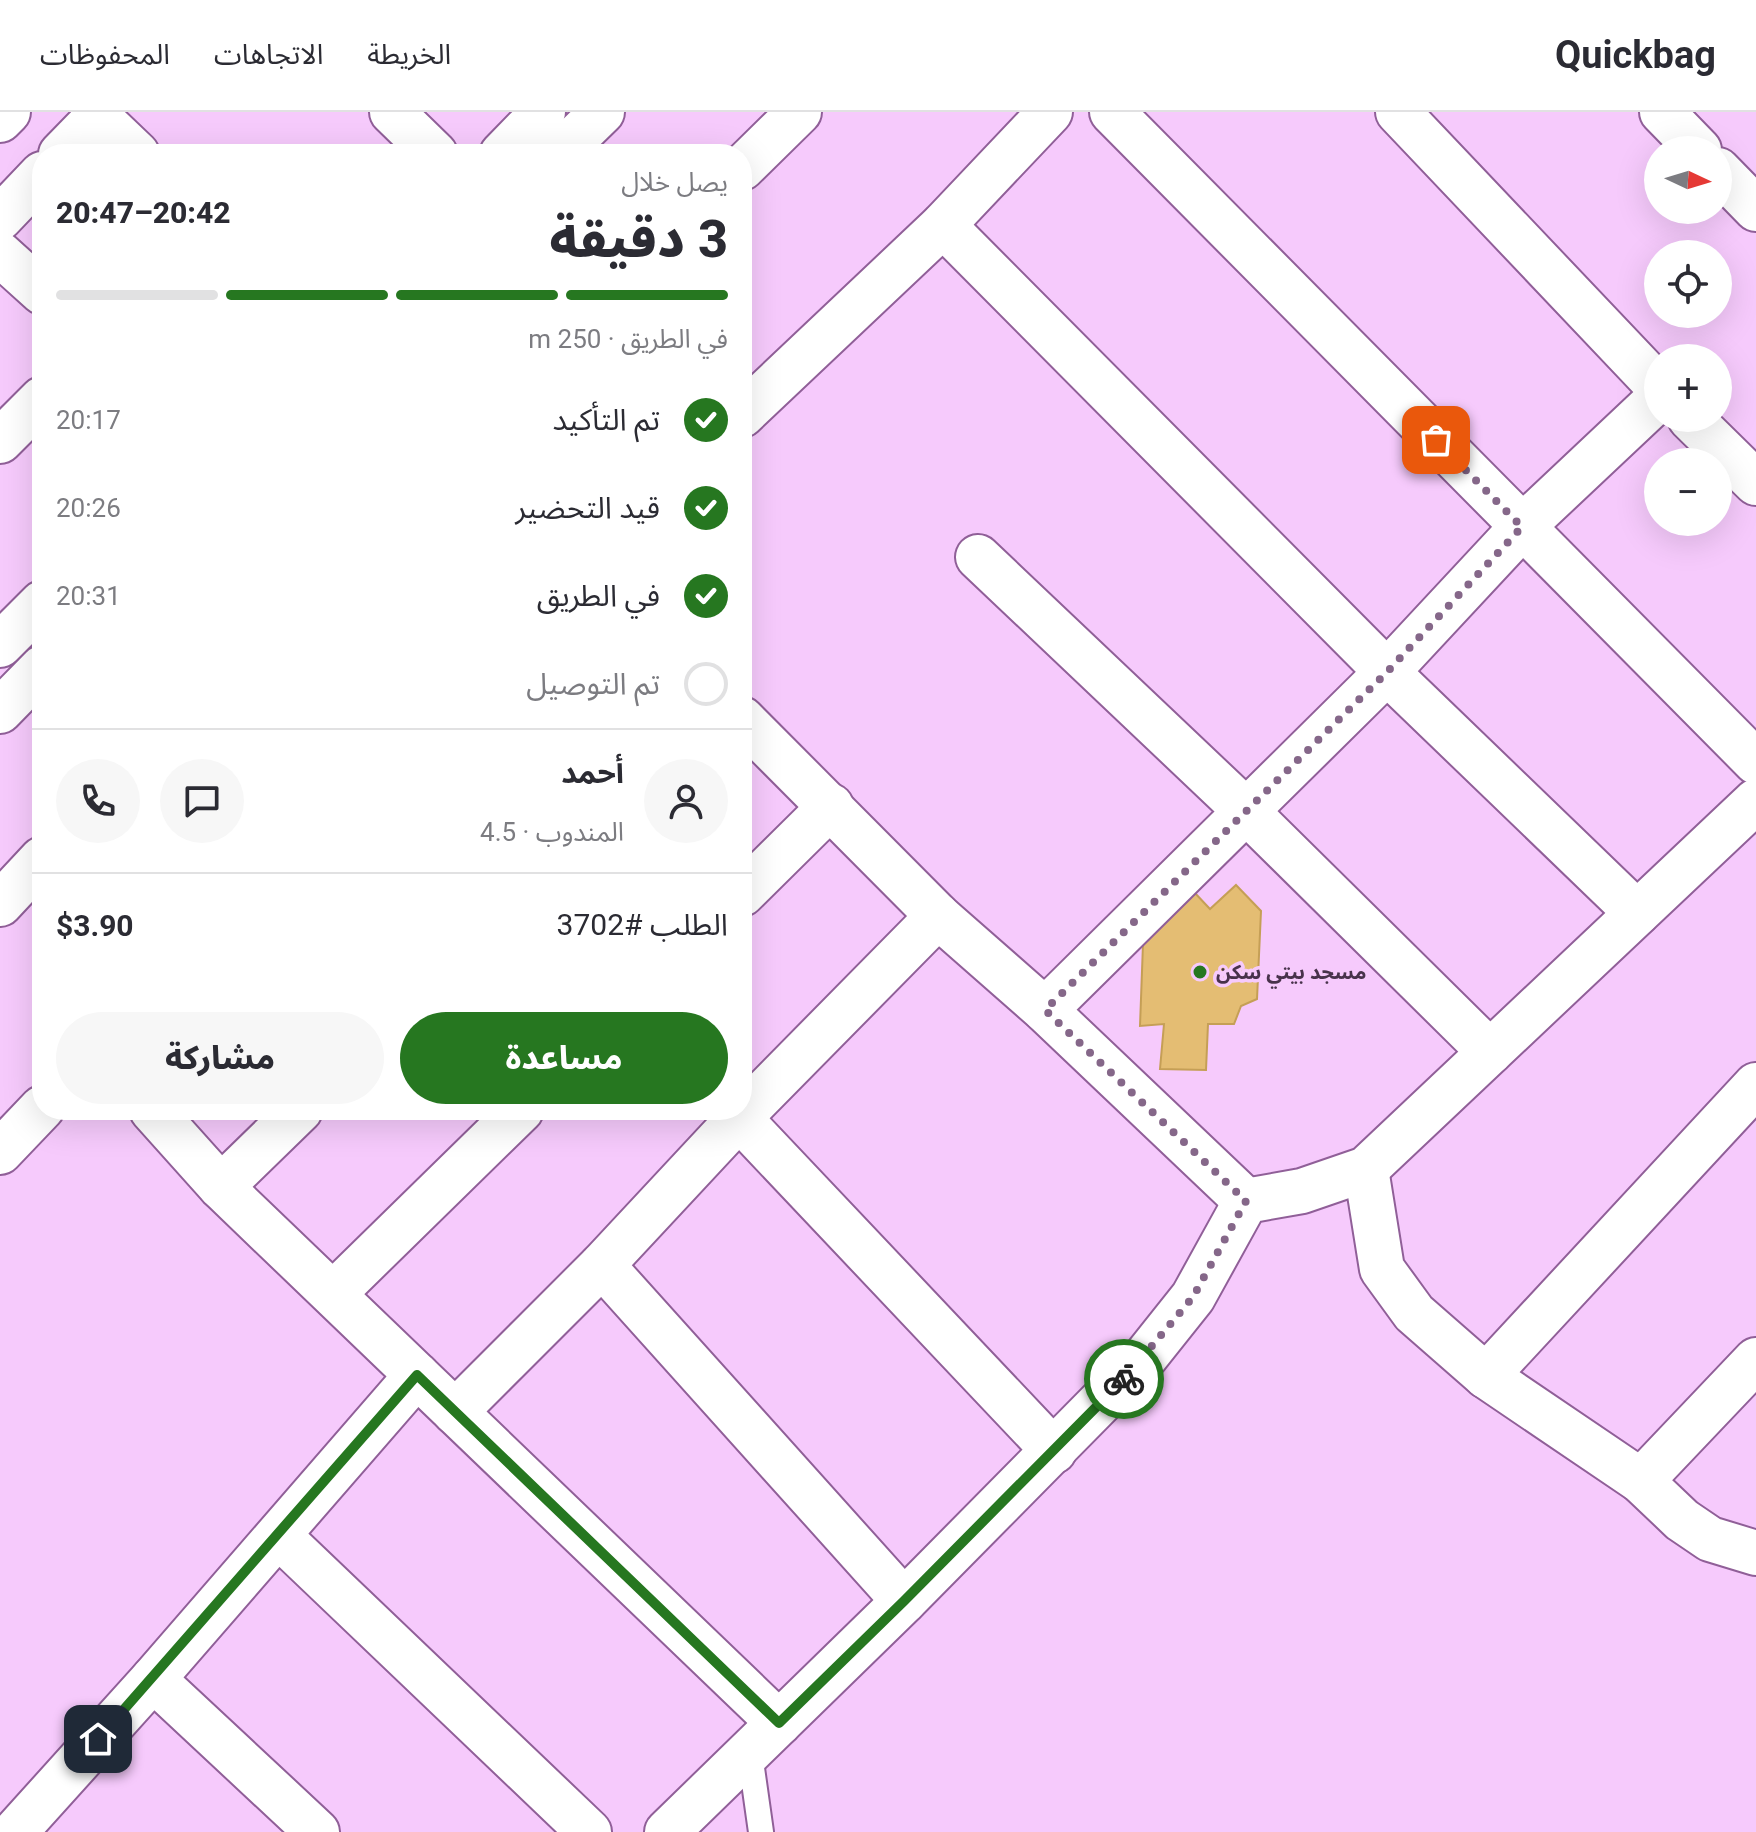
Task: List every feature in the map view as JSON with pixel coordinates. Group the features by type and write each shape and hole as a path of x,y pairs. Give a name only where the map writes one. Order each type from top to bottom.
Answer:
{"street":[{"path":"0,120 8,112"},
{"path":"392,112 425,144"},
{"path":"512,144 543,112"},
{"path":"752,158 799,112"},
{"path":"752,406 943,225 1050,112"},
{"path":"1112,112 1756,762"},
{"path":"1398,112 1644,371"},
{"path":"1662,112 1685,136"},
{"path":"70,144 97,114 127,144"},
{"path":"568,144 594,115"},
{"path":"0,218 32,184"},
{"path":"1732,184 1756,209"},
{"path":"943,225 1387,672 1637,913"},
{"path":"0,254 32,283"},
{"path":"0,441 32,409"},
{"path":"1045,1010 1387,672 1522,527 1644,412"},
{"path":"1704,432 1756,483"},
{"path":"978,557 1246,811 1490,1052"},
{"path":"0,645 32,613"},
{"path":"752,729 938,916 1045,1010 1246,1201"},
{"path":"1246,1201 1302,1191 1366,1169 1756,801"},
{"path":"752,884 831,806"},
{"path":"0,904 32,870"},
{"path":"752,1105 938,916"},
{"path":"1486,1376 1756,1085"},
{"path":"0,1152 32,1118"},
{"path":"161,1120 221,1187 779,1723"},
{"path":"221,1187 290,1120"},
{"path":"334,1293 511,1120"},
{"path":"455,1412 602,1265 737,1120"},
{"path":"741,1120 1054,1451"},
{"path":"1366,1169 1382,1269 1414,1313 1486,1376 1641,1481 1682,1520 1710,1539 1756,1553"},
{"path":"667,1832 904,1601 1146,1356 1193,1297 1246,1201"},
{"path":"602,1265 904,1601"},
{"path":"1641,1481 1756,1360"},
{"path":"15,1832 279,1536 417,1375"},
{"path":"279,1536 589,1832"},
{"path":"153,1679 317,1832"}],"lane":[{"path":"750,1754 761,1832"}],"building":[{"name":"مسجد بيتي سكن","path":"1236,885 1261,911 1257,999 1241,1006 1234,1024 1208,1024 1206,1070 1160,1069 1164,1024 1140,1026 1143,944 1194,892 1210,909"}],"way so far":[{"path":"1124,1379 1193,1297 1246,1201 1045,1010 1387,672 1522,527 1436,440"}],"place":[{"name":"مسجد بيتي سكن","path":"1200,972"}],"route":[{"path":"98,1739 417,1375 779,1723 1124,1379"}]}
